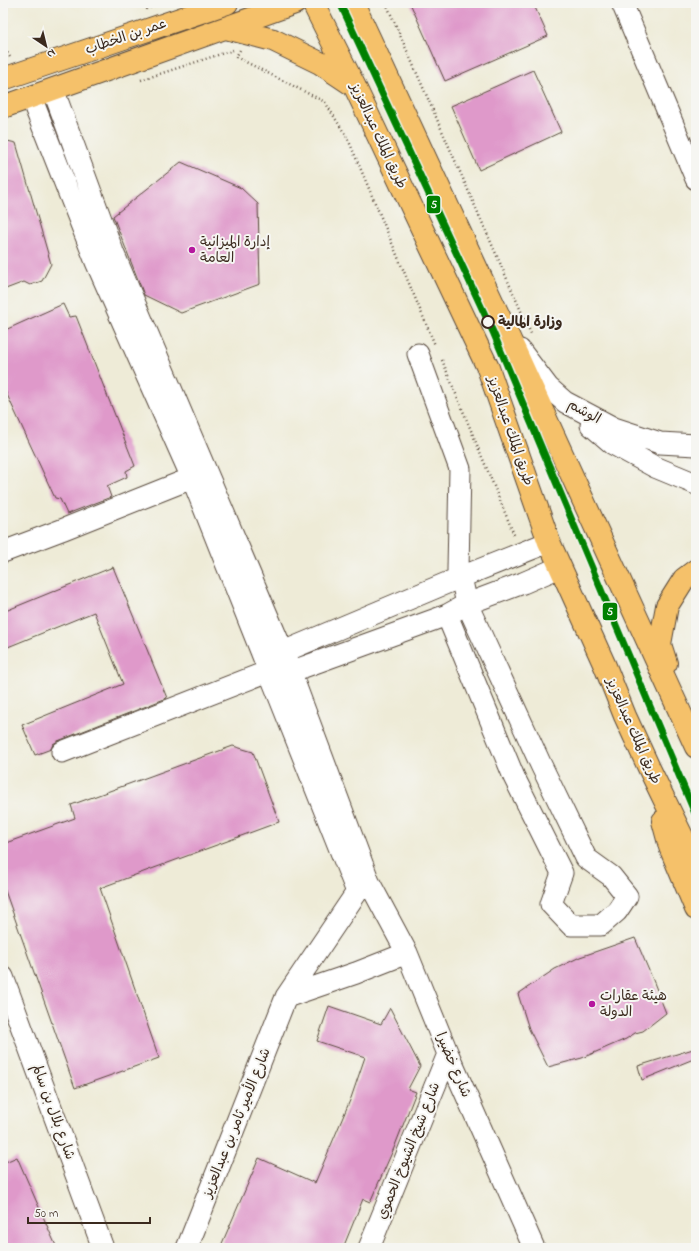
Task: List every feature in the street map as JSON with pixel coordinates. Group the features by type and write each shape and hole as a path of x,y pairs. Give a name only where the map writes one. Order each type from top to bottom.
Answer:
{"main road":[{"path":"3,107 295,3"},
{"name":"طريق الملك عبدالعزيز","path":"313,3 354,85 488,368 549,542 649,768 696,865"},
{"path":"353,3 504,327 696,748"},
{"name":"عمر بن الخطاب","path":"3,79 221,4"},
{"path":"226,28 273,40 320,63 354,85"},
{"path":"687,726 660,644 667,606 684,578 696,570"},
{"path":"649,768 670,847 696,909"}],"street":[{"path":"622,3 696,179"},
{"path":"53,89 113,252 284,652 363,887"},
{"path":"31,97 96,262 192,478 269,671 363,887"},
{"name":"الوشم","path":"504,327 548,387 565,402 614,428 660,443 696,445"},
{"path":"428,353 460,469 458,570 461,577 466,604 540,765 586,858 611,876 627,896 617,911 601,925 571,925 551,904 562,873 514,777 447,615"},
{"path":"565,402 613,444 655,467 696,484"},
{"path":"3,552 64,530 192,478"},
{"path":"269,671 284,652 461,577 549,542"},
{"path":"62,752 269,671 290,672 447,615 466,604 523,583 560,567"},
{"name":"شارع خضيرا","path":"363,887 407,953 448,1054 534,1248"},
{"name":"شارع الأمير ثامر بن عبدالعزيز","path":"187,1248 286,997 363,887"},
{"path":"286,997 356,973 407,953"},
{"name":"شارع بلال بن سالم","path":"3,977 9,1012 103,1248"},
{"name":"شارع شيخ الشيوخ الحموي","path":"370,1248 448,1054"}],"path":[{"path":"386,3 535,342"},
{"path":"140,80 243,47 236,57 325,102 348,139 428,353"},
{"path":"441,358 522,553"}],"building":[{"path":"410,3 533,3 548,36 445,81"},
{"path":"533,70 561,132 479,170 451,106"},
{"path":"3,140 16,143 51,264 42,281 30,285 24,282 3,290"},
{"name":"إدارة الميزانية العامة","path":"181,162 241,188 258,204 260,284 181,313 144,295 113,216"},
{"path":"63,304 69,317 76,316 135,466 126,471 127,477 107,486 111,497 67,514 60,499 55,498 3,386 3,331"},
{"path":"113,567 167,698 58,741 53,744 51,749 35,755 22,725 123,684 94,612 3,649 3,612"},
{"path":"233,746 253,752 279,822 100,888 159,1058 75,1088 3,885 3,844 75,818 71,805"},
{"name":"هيئة عقارات الدولة","path":"635,938 666,1013 643,1031 635,1033 626,1039 582,1058 548,1067 529,1029 518,994 555,969 580,957"},
{"path":"329,1006 381,1024 390,1008 420,1066 408,1089 416,1092 394,1148 370,1202 363,1199 343,1248 220,1248 259,1158 315,1183 351,1098 365,1057 317,1041"},
{"path":"693,1049 696,1058 642,1080 638,1066"},
{"path":"17,1157 57,1248 3,1248 3,1163"}],"transit line":[{"name":"5","path":"340,3 493,332 696,816"}],"place":[{"name":"إدارة الميزانية العامة","path":"192,250"},
{"name":"وزارة المالية","path":"488,322"},
{"name":"هيئة عقارات الدولة","path":"592,1004"}]}
